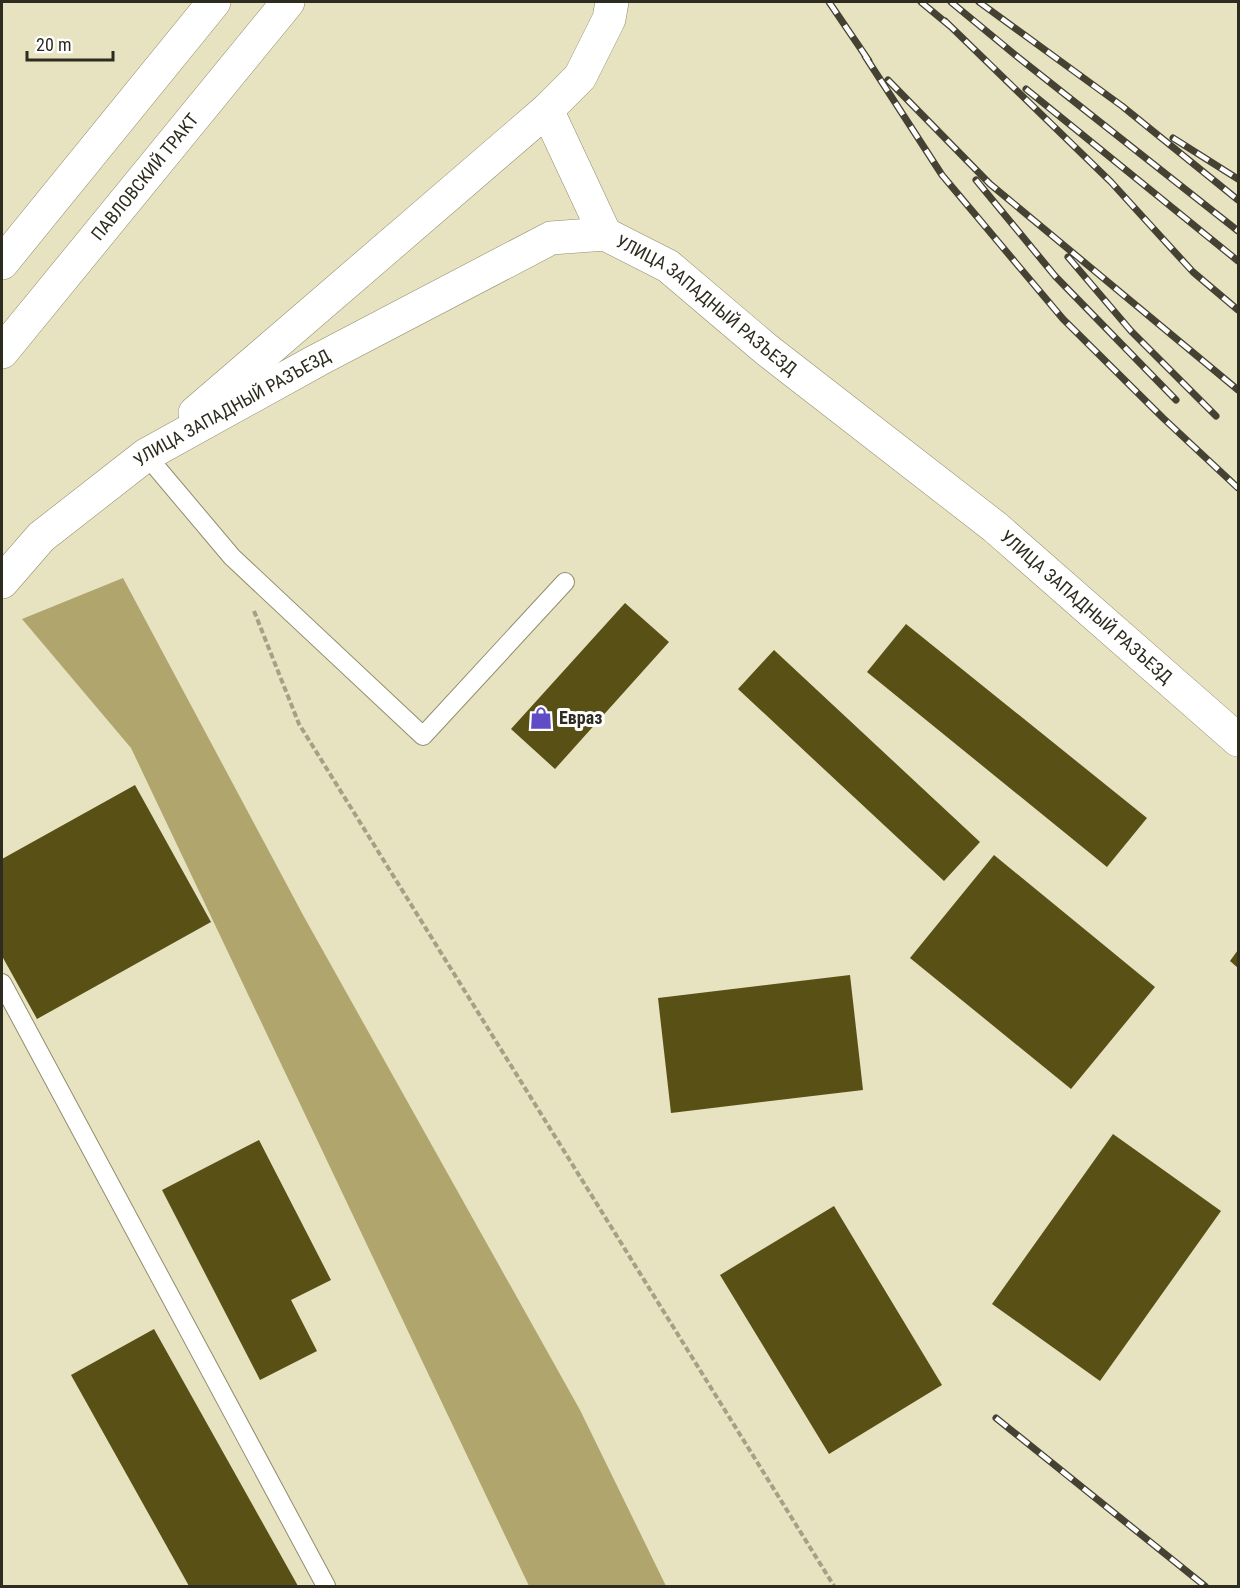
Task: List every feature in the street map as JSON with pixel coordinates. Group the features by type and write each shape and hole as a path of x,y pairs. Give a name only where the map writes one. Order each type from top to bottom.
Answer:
{"main road":[{"path":"2,263 214,2"},
{"name":"ПАВЛОВСКИЙ ТРАКТ","path":"2,352 288,2"},
{"path":"146,455 547,110 580,77 609,19 612,2"},
{"path":"547,110 605,234"},
{"name":"УЛИЦА ЗАПАДНЫЙ РАЗЪЕЗД","path":"2,582 41,537 146,455 316,361 552,238 605,234 668,266 767,350 995,527 1239,740"}],"lane":[{"path":"146,455 232,557 423,736 565,582"},
{"path":"2,983 326,1587"}],"path":[{"path":"250,602 299,724 834,1587"}],"shaded area":[{"path":"123,578 303,915 580,1410 666,1586 529,1586 131,748 22,619"}],"building":[{"path":"625,603 669,642 555,769 511,729"},
{"path":"906,624 1147,818 1107,867 867,672"},
{"path":"774,650 980,842 944,881 738,689"},
{"path":"135,785 211,922 37,1019 2,956 2,859"},
{"path":"994,855 1155,987 1071,1089 910,958"},
{"path":"1238,950 1238,968 1230,961"},
{"path":"850,975 863,1090 671,1113 658,998"},
{"path":"1113,1134 1221,1211 1100,1381 992,1304"},
{"path":"259,1140 331,1280 291,1300 317,1351 260,1380 162,1190"},
{"path":"834,1206 942,1385 829,1454 720,1275"},
{"path":"154,1329 298,1586 189,1586 71,1375"}],"railway":[{"path":"829,2 869,61"},
{"path":"921,2 950,26"},
{"path":"951,2 1238,231"},
{"path":"979,2 1122,106 1238,200"},
{"path":"945,21 1111,182 1193,272 1238,310"},
{"path":"865,56 942,175 1063,319 1238,488"},
{"path":"888,80 990,184 1238,390"},
{"path":"1026,89 1238,261"},
{"path":"1173,138 1238,179"},
{"path":"976,180 1055,276 1176,400"},
{"path":"1068,257 1131,331 1216,416"},
{"path":"996,1418 1205,1586"}],"place":[{"name":"Евраз","path":"541,718"}]}
